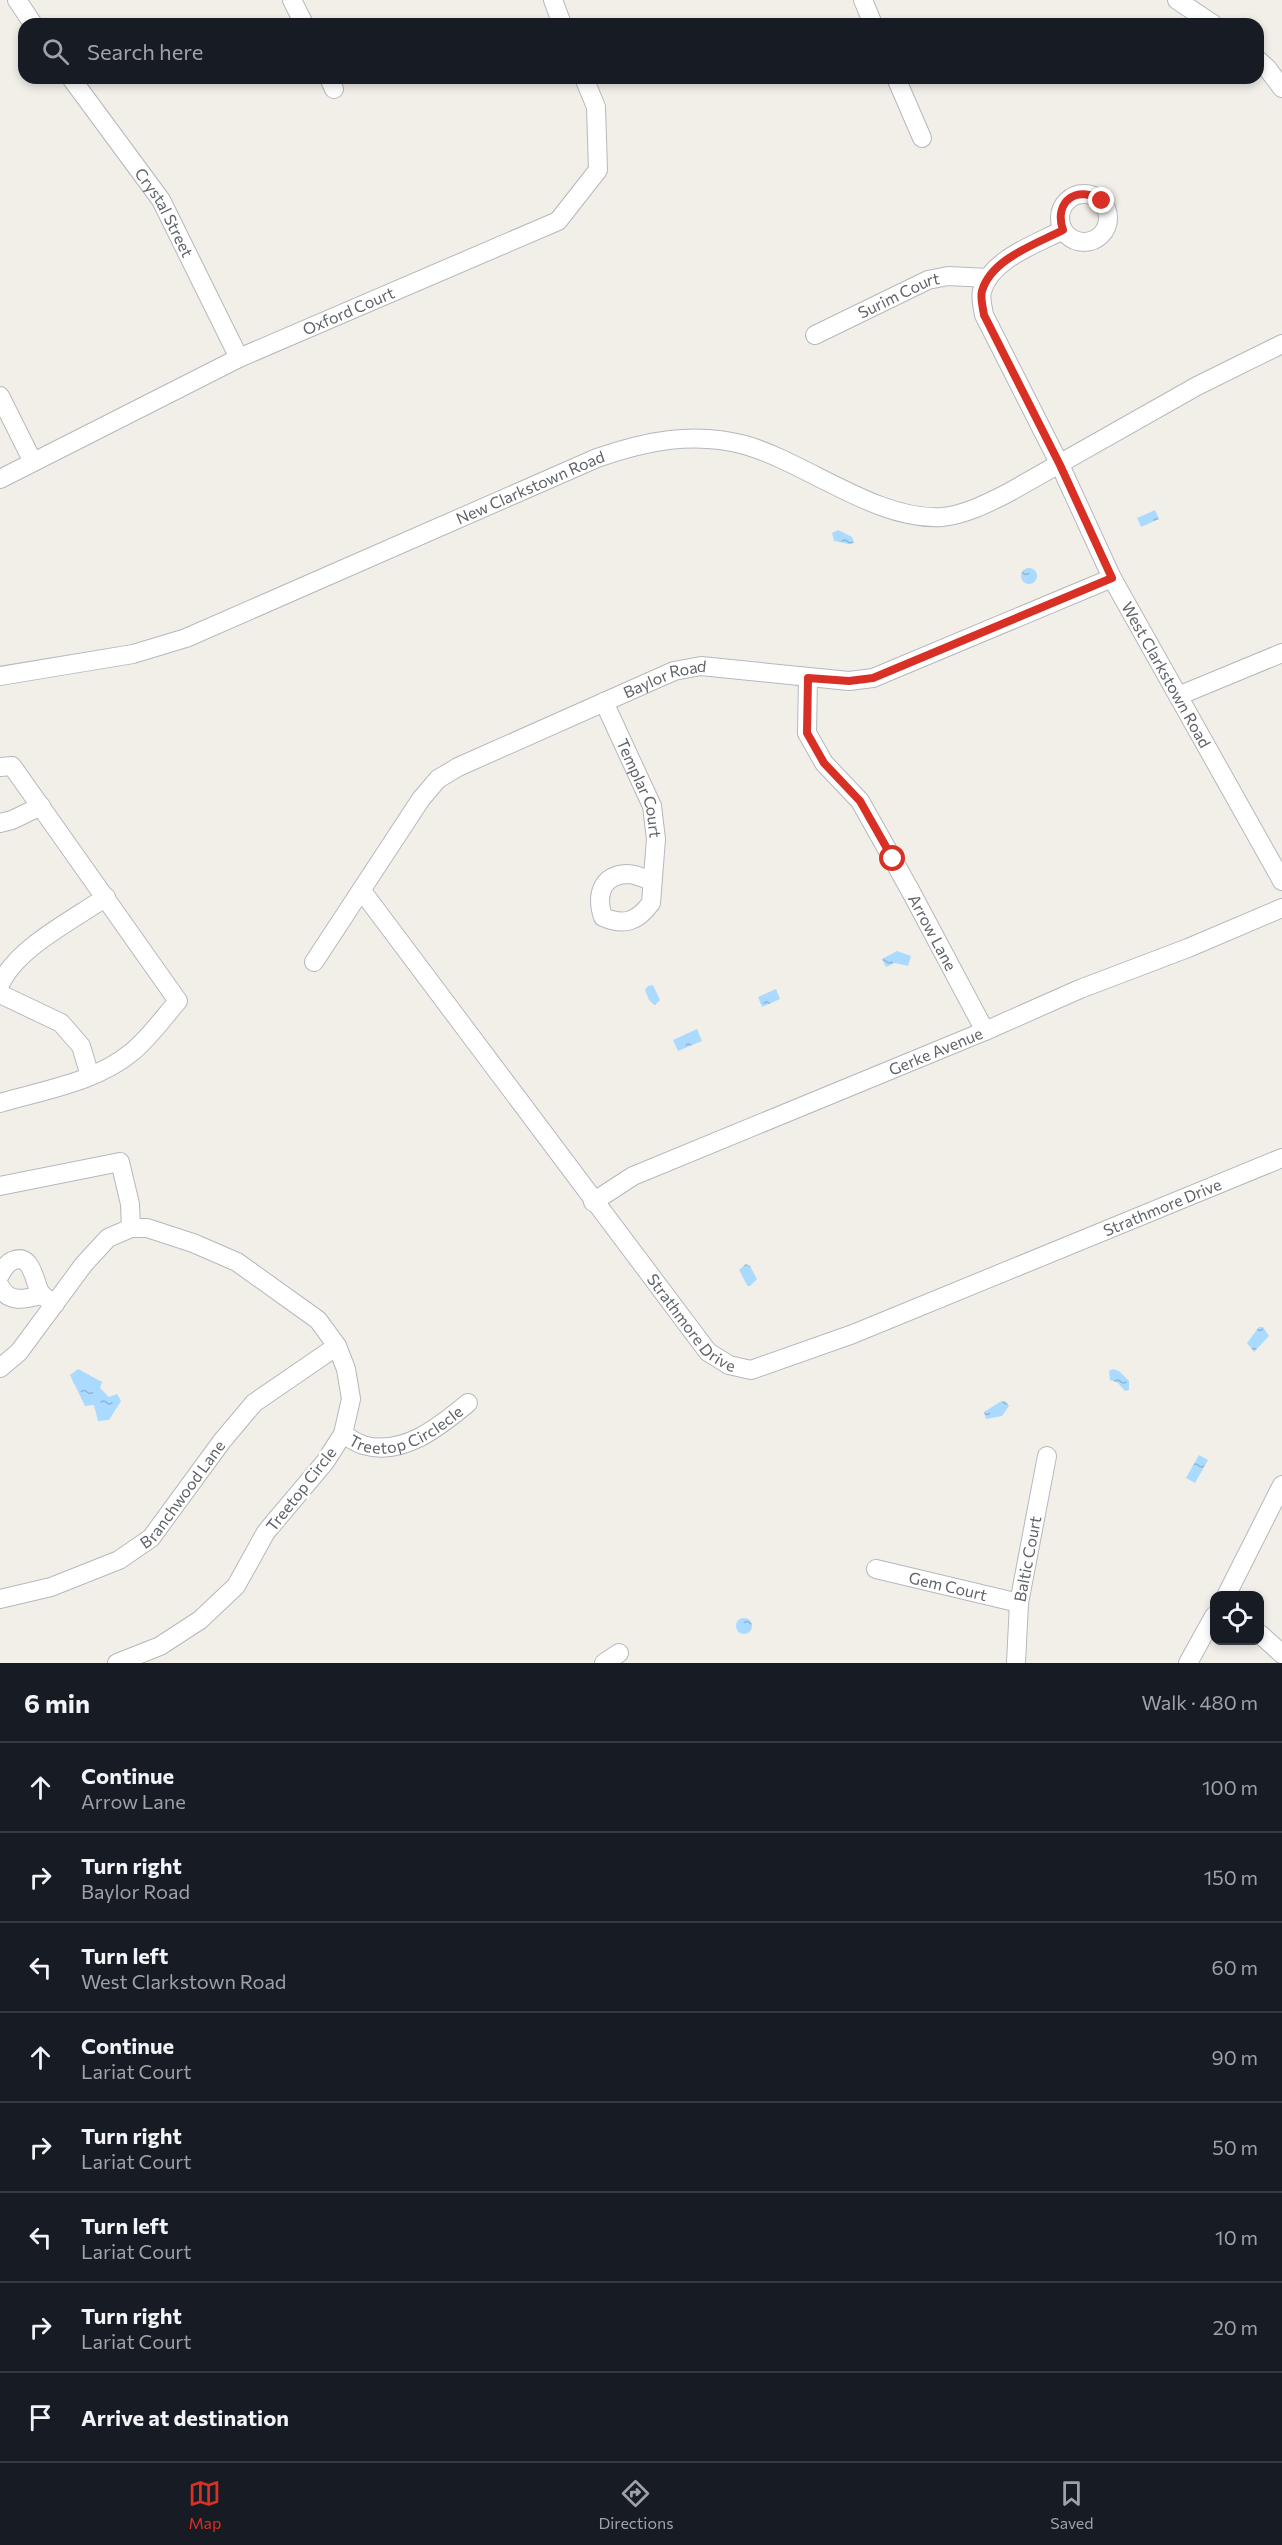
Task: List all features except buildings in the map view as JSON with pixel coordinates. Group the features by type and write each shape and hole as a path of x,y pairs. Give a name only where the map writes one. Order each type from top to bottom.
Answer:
{"street":[{"path":"17,0 29,18"},
{"path":"292,0 301,18"},
{"path":"553,0 560,18"},
{"path":"1177,0 1204,18"},
{"path":"1264,65 1282,88"},
{"name":"Crystal Street","path":"75,84 161,200 239,358"},
{"name":"Oxford Court","path":"0,479 239,358 558,221 598,170 596,106 587,84"},
{"path":"899,84 922,138"},
{"path":"988,278 1004,262 1063,230"},
{"name":"Surim Court","path":"815,335 928,280 948,276 988,278"},
{"name":"West Clarkstown Road","path":"988,278 981,293 984,315 1060,465 1112,578 1282,881"},
{"path":"1060,465 1197,386 1282,344"},
{"path":"0,396 33,462"},
{"name":"New Clarkstown Road","path":"0,676 132,654 186,638 597,458 635,445 672,438 712,439 746,446 876,503 909,514 942,517 975,509 1060,465"},
{"name":"Baylor Road","path":"314,962 421,799 438,779 458,767 674,671 701,666 849,681 873,678 1112,578"},
{"path":"1178,696 1282,653"},
{"name":"Arrow Lane","path":"808,678 807,733 824,763 860,801 985,1031"},
{"name":"Templar Court","path":"604,702 652,806 656,839 651,881"},
{"path":"0,767 12,766 178,1000 133,1052 90,1077 0,1103"},
{"path":"0,823 12,820 41,806"},
{"name":"Strathmore Drive","path":"362,891 708,1352 729,1365 751,1370 853,1334 1282,1158"},
{"path":"0,985 5,973 19,956 106,897"},
{"name":"Gerke Avenue","path":"594,1202 633,1176 985,1031 1080,988 1188,948 1282,908"},
{"path":"0,994 61,1023 81,1046 90,1077"},
{"path":"0,1186 120,1162 130,1204 131,1228 108,1238 48,1300 19,1352 0,1368"},
{"name":"Treetop Circle","path":"117,1663 160,1646 200,1620 236,1586 266,1533 325,1462 343,1434 351,1399 346,1369 337,1346 318,1320 233,1259 147,1228 131,1228"},
{"path":"0,1275 6,1265 14,1260 21,1259 27,1262 48,1300"},
{"path":"0,1286 4,1294 14,1299 48,1300"},
{"name":"Branchwood Lane","path":"0,1599 51,1587 119,1560 151,1538 222,1441 254,1403 337,1346"},
{"name":"Treetop Circlecle","path":"343,1434 364,1445 393,1447 422,1437 468,1403"},
{"name":"Baltic Court","path":"1016,1663 1019,1603 1047,1456"},
{"path":"1229,1591 1282,1485"},
{"name":"Gem Court","path":"876,1569 1019,1603"},
{"path":"1188,1663 1210,1625"},
{"path":"1264,1638 1282,1654"}],"water":[{"path":"1155,510 1159,519 1141,527 1137,518"},
{"path":"838,530 852,537 854,543 834,541 832,533"},
{"path":"1029,568 1035,570 1037,576 1035,582 1029,584 1023,582 1021,576 1023,570"},
{"path":"897,951 911,956 908,966 895,963 886,967 882,959"},
{"path":"653,985 660,1000 655,1005 649,1000 645,990 648,986"},
{"path":"776,989 780,999 762,1007 758,997"},
{"path":"697,1029 702,1041 678,1051 673,1040"},
{"path":"746,1264 750,1266 757,1279 750,1286 747,1285 739,1270"},
{"path":"1259,1327 1263,1327 1269,1336 1254,1352 1247,1343"},
{"path":"78,1369 102,1382 100,1388 109,1397 117,1394 121,1401 109,1420 98,1421 94,1405 85,1406 70,1375"},
{"path":"1113,1369 1119,1371 1129,1381 1129,1390 1125,1391 1118,1383 1110,1380 1109,1371"},
{"path":"1005,1401 1009,1406 1002,1416 986,1419 984,1412"},
{"path":"1199,1455 1208,1460 1195,1483 1186,1478"},
{"path":"741,1618 747,1618 752,1626 750,1632 741,1634 736,1629 736,1623"}],"route":[{"path":"893,859 860,801 824,763 807,733 808,678 849,681 873,678 1112,578 1060,465 984,315 981,293 988,278 1004,262 1063,230 1060,220 1061,210 1066,201 1084,194 1094,195 1102,201"}]}
